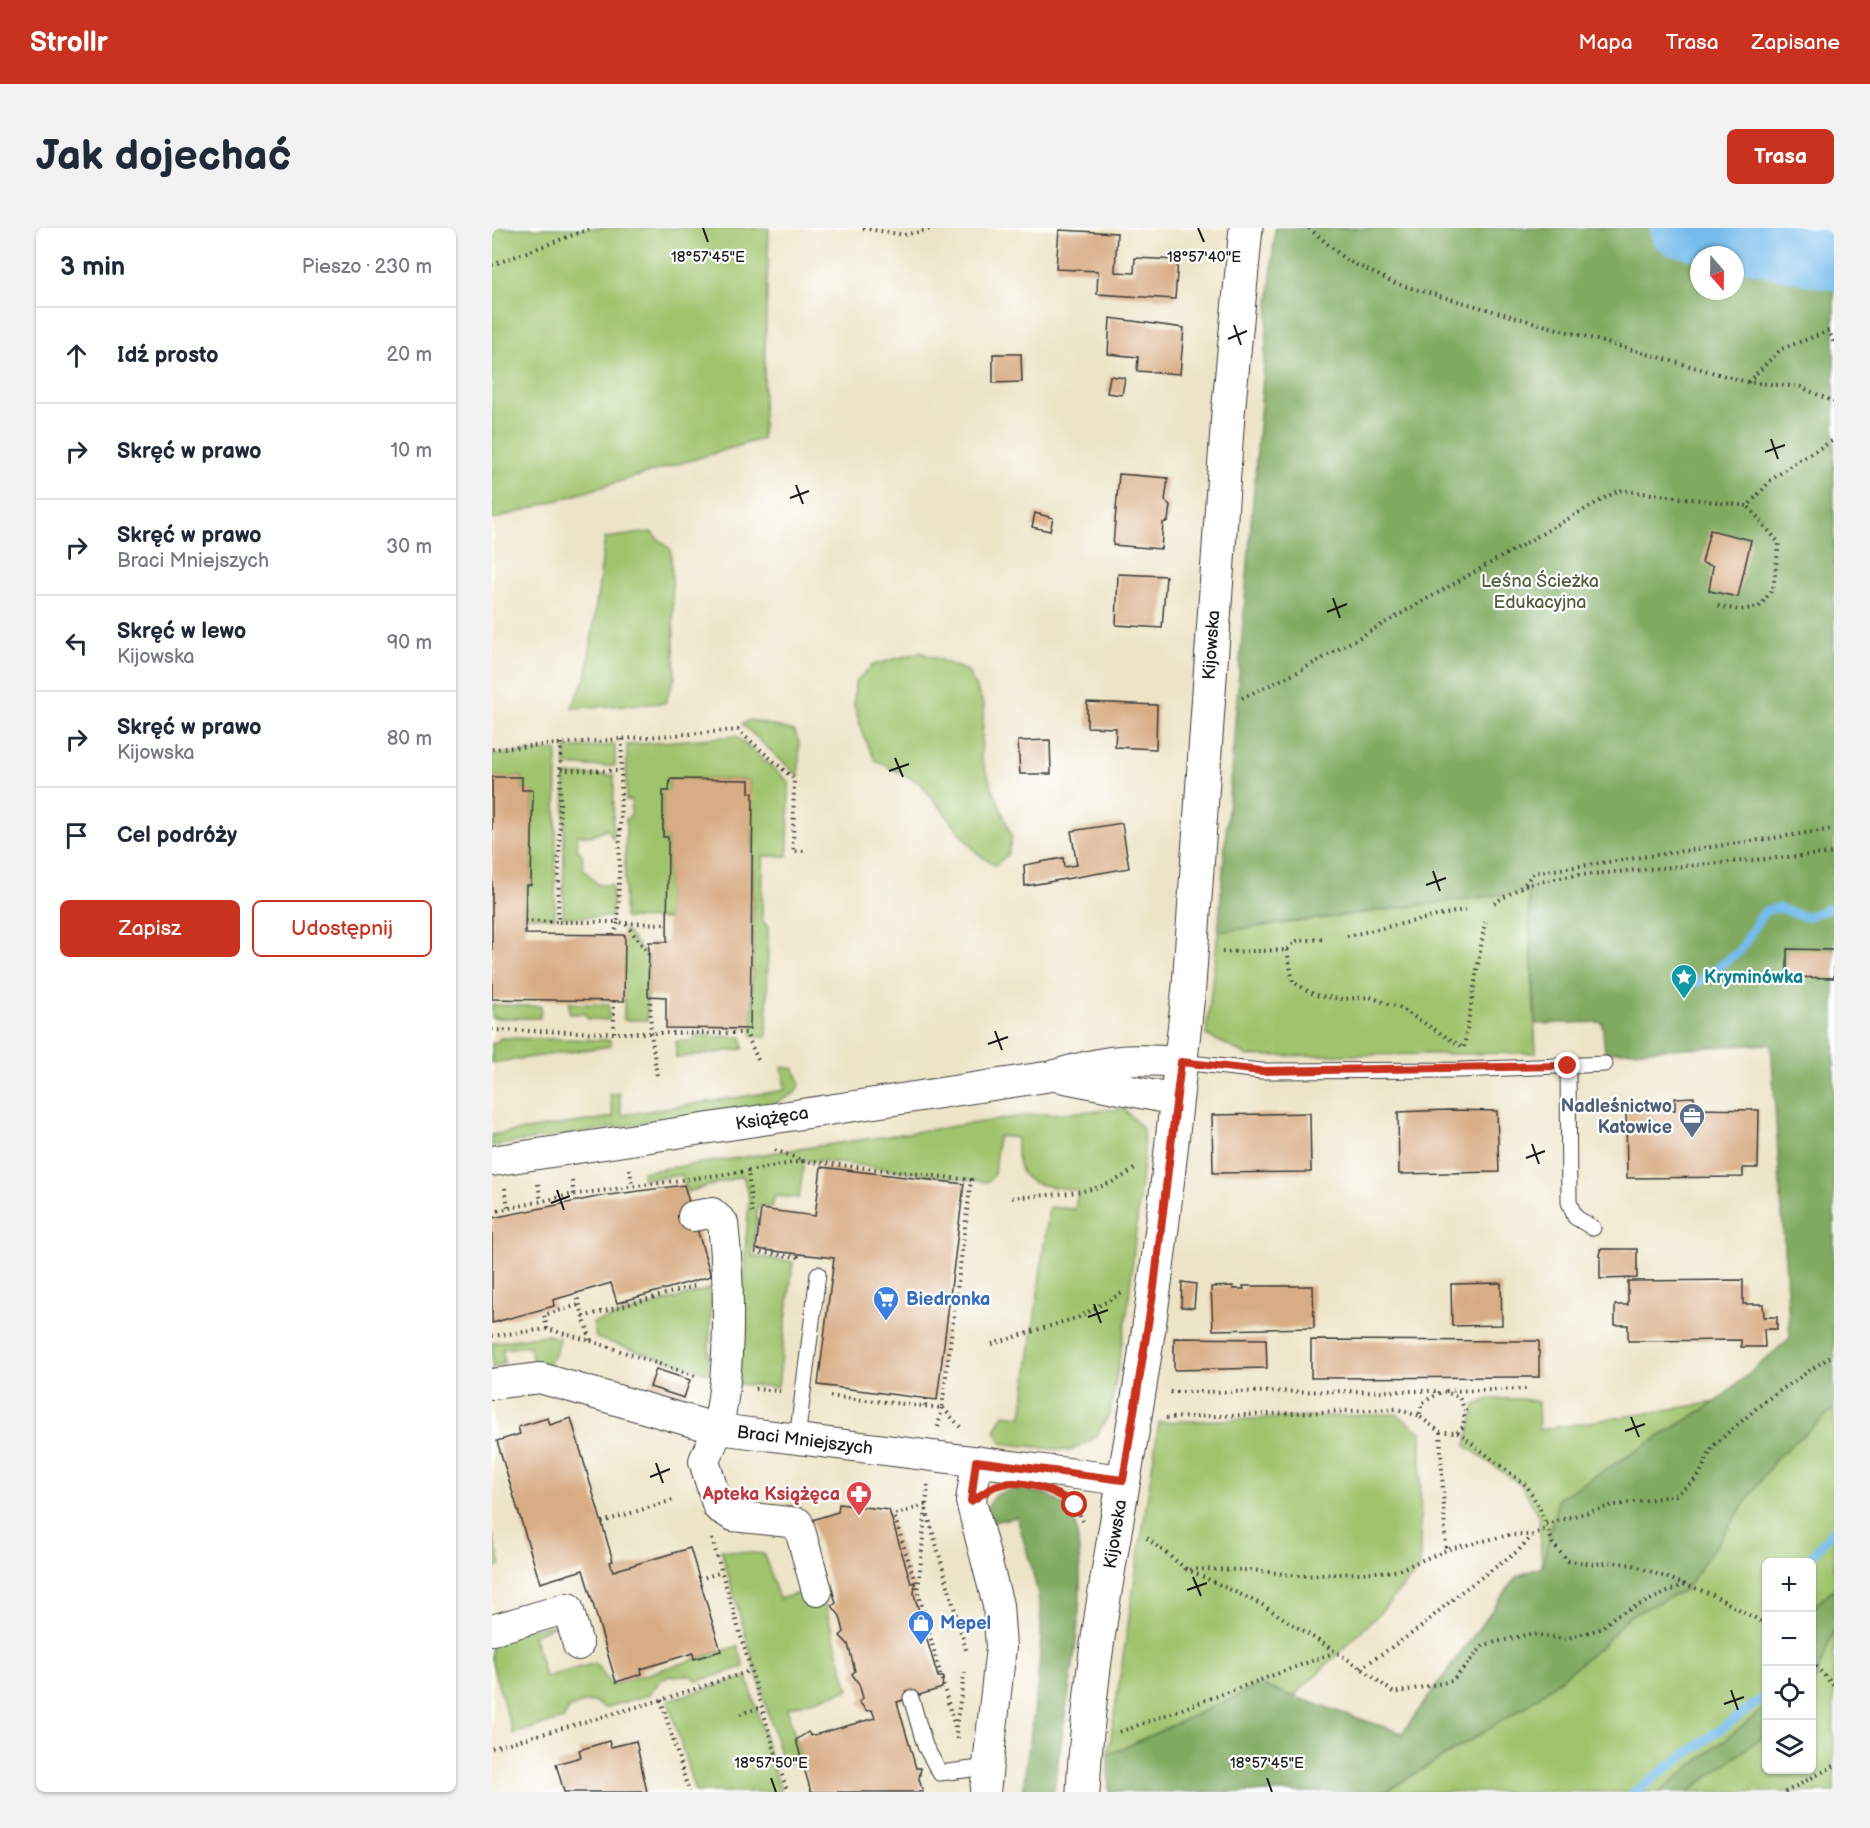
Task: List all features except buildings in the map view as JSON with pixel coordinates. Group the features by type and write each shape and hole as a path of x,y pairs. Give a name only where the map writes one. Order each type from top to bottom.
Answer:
{"street":[{"name":"Kijowska","path":"1083,1792 1100,1626 1139,1391 1189,986 1227,425 1246,228"},
{"path":"1052,1076 1099,1062 1132,1058 1181,1062"},
{"path":"1052,1076 1176,1100"},
{"name":"Książęca","path":"498,1172 1052,1076"},
{"path":"693,1216 712,1213 723,1223 726,1254 726,1356 723,1385 718,1429 704,1461 718,1507 734,1516 798,1523 817,1591"},
{"name":"Braci Mniejszych","path":"492,1384 540,1378 718,1429 1123,1480"},
{"path":"976,1461 971,1501 998,1605 1001,1647 979,1776"},
{"path":"492,1630 568,1608 578,1645"}],"lane":[{"path":"1181,1062 1261,1071 1605,1064"},
{"path":"1568,1066 1569,1202 1575,1217 1593,1228"},
{"path":"797,1439 818,1274"},
{"path":"911,1698 925,1746 939,1773 979,1776"}],"path":[{"path":"492,265 592,228"},
{"path":"863,228 904,235 936,228"},
{"path":"1309,228 1346,260 1397,284 1747,382 1801,387 1834,402"},
{"path":"1747,382 1781,349 1834,328"},
{"path":"1829,331 1834,343"},
{"path":"1748,506 1771,480 1799,460 1834,440"},
{"path":"1238,700 1300,671 1619,490 1748,506 1779,543 1773,589 1759,607 1738,610 1718,606"},
{"path":"492,749 738,730 794,779 793,851 807,851"},
{"path":"614,935 618,922 622,738"},
{"path":"558,922 561,742"},
{"path":"561,770 621,771"},
{"path":"1525,885 1533,873 1833,830"},
{"path":"1494,903 1525,885 1570,876 1834,853"},
{"path":"1347,936 1468,909"},
{"path":"525,921 668,924"},
{"path":"1464,1058 1485,922"},
{"path":"625,923 649,954"},
{"path":"1210,953 1287,950 1297,940 1322,939"},
{"path":"1287,950 1293,982 1315,995 1340,999 1370,997 1390,1004 1440,1030 1464,1048"},
{"path":"650,996 651,1033 657,1076"},
{"path":"614,1001 614,1033"},
{"path":"492,1030 746,1033 758,1060"},
{"path":"771,1149 804,1161 971,1180 942,1408 925,1505 918,1592"},
{"path":"748,1171 804,1161"},
{"path":"629,1164 632,1186"},
{"path":"1012,1198 1098,1190 1122,1179 1137,1165"},
{"path":"498,1172 508,1208"},
{"path":"570,1173 574,1195"},
{"path":"538,1179 541,1201"},
{"path":"492,1212 574,1195 682,1179"},
{"path":"583,1317 703,1283"},
{"path":"992,1344 1079,1317 1126,1291"},
{"path":"576,1293 591,1341"},
{"path":"548,1329 544,1315 579,1305"},
{"path":"492,1336 548,1329 723,1385 942,1408"},
{"path":"1361,1668 1417,1630 1461,1592 1518,1551 1533,1535 1547,1526 1610,1506 1676,1495 1698,1477 1713,1446 1765,1401 1834,1354"},
{"path":"1139,1391 1528,1389"},
{"path":"1419,1416 1422,1403 1443,1391"},
{"path":"1443,1391 1459,1397 1466,1410 1463,1427 1457,1432"},
{"path":"925,1398 925,1406"},
{"path":"1156,1418 1297,1415 1396,1409 1419,1416 1440,1432 1457,1432 1527,1486 1557,1551 1568,1561 1633,1565 1711,1594 1762,1621"},
{"path":"1440,1432 1446,1551"},
{"path":"602,1522 673,1500"},
{"path":"1070,1501 1081,1516 1084,1527"},
{"path":"925,1505 894,1515 918,1592 956,1731 979,1776"},
{"path":"925,1505 967,1650 956,1731"},
{"path":"1186,1569 1252,1570 1300,1576 1396,1572 1446,1551 1509,1535 1533,1535"},
{"path":"1145,1536 1186,1569 1261,1604 1333,1653 1361,1668 1394,1693 1452,1681 1484,1645 1530,1634 1564,1639 1600,1629 1615,1616 1685,1584"},
{"path":"712,1537 787,1792"},
{"path":"699,1579 722,1572"},
{"path":"1117,1734 1333,1653"},
{"path":"1816,1666 1834,1686"},
{"path":"492,1748 661,1700 750,1671"},
{"path":"661,1700 689,1792"},
{"path":"740,1714 762,1707"},
{"path":"1785,1792 1834,1766"}],"green space":[{"path":"492,228 769,228 762,439 492,520"},
{"name":"Leśna Ścieżka Edukacyjna","path":"1275,228 1789,228 1834,238 1834,1409 1777,1457 1685,1590 1628,1617 1604,1644 1527,1706 1385,1792 1109,1792 1108,1755 1260,1685 1402,1733 1517,1576 1542,1567 1558,1499 1716,1402 1790,1338 1771,1044 1605,1052 1602,1022 1536,1024 1528,891 1218,932"},
{"path":"651,532 671,550 675,677 665,703 572,708 587,673 605,538"},
{"path":"920,652 968,671 984,705 981,758 1012,837 1008,854 995,865 977,853 920,783 875,760 864,737 854,705 855,682 873,665"},
{"path":"750,720 794,731 799,742 799,777 742,724"},
{"path":"736,736 789,782 788,856 763,856 762,920 768,927 767,1037 752,1037 753,843 749,780 670,779 669,791 663,792 663,837 668,837 668,919 624,918 626,819 631,815 631,800 626,800 627,745"},
{"path":"615,745 615,766 565,766 565,749"},
{"path":"557,750 555,917 525,916 526,885 531,884 533,791 522,790 522,777 492,777 492,755"},
{"path":"565,775 614,775 613,839 607,828 591,836 578,835 577,849 582,854 583,869 598,885 612,885 612,917 563,917"},
{"path":"1528,891 1536,1053 1249,1056 1206,1035 1218,932"},
{"path":"624,929 648,958 647,1020 624,1020"},
{"path":"569,1003 609,1005 609,1020 588,1019 585,1014 569,1014"},
{"path":"492,1005 541,1006 540,1018 492,1018"},
{"path":"696,1036 742,1037 743,1049 676,1058 676,1041 692,1041"},
{"path":"500,1038 610,1040 611,1046 492,1063 492,1043 496,1043"},
{"path":"782,1067 795,1069 800,1084 795,1093 774,1104 492,1146 492,1135 613,1117 610,1094 619,1093 622,1115 785,1090"},
{"path":"1124,1109 1143,1129 1144,1153 1128,1307 1110,1413 1095,1438 1070,1451 1001,1443 995,1430 1004,1414 1022,1416 1049,1207 1075,1209 1078,1191 1040,1184 1024,1176 1017,1155 1017,1138 998,1136 994,1175 987,1182 825,1161 804,1161 799,1198 775,1196 772,1207 758,1206 752,1256 793,1262 778,1387 736,1384 749,1198 743,1176 687,1192 682,1175 643,1179 642,1172 1030,1115"},
{"path":"712,1288 708,1373 596,1338 593,1323"},
{"path":"546,1335 559,1338 555,1355 548,1363 533,1363 530,1346 503,1349 504,1363 492,1368 492,1343"},
{"path":"1489,1399 1522,1399 1538,1402 1539,1430 1716,1402 1558,1499 1542,1567 1539,1517 1522,1486 1466,1446 1475,1405"},
{"path":"1834,1409 1834,1588 1816,1605 1816,1558 1762,1558 1762,1710 1659,1792 1385,1792 1527,1706 1604,1644 1628,1617 1685,1590 1777,1457"},
{"path":"1397,1414 1421,1432 1420,1568 1375,1618 1293,1697 1260,1685 1108,1755 1159,1422"},
{"path":"1012,1489 1047,1494 1072,1511 1078,1543 1079,1614 1054,1792 1022,1792 1037,1687 1041,1645 1040,1610 1017,1517 993,1522 986,1510 994,1495"},
{"path":"492,1534 501,1565 492,1568"},
{"path":"721,1550 764,1554 779,1599 802,1592 823,1599 849,1690 787,1708 801,1758 783,1765"},
{"path":"1834,1588 1834,1629 1816,1677 1816,1612 1816,1605"},
{"path":"557,1625 533,1635 545,1677 595,1663 612,1685 738,1646 744,1667 698,1681 690,1675 670,1676 661,1680 648,1695 604,1708 596,1702 583,1703 568,1709 564,1719 513,1734 492,1664 492,1634"},
{"path":"1834,1629 1834,1792 1688,1792 1762,1737 1762,1774 1816,1774 1816,1677"},
{"path":"747,1677 781,1792 695,1792 668,1700"},
{"path":"1762,1710 1762,1737 1688,1792 1659,1792"}],"waterway":[{"path":"1678,228 1834,262"},
{"path":"1697,983 1740,951 1767,910 1779,908 1806,917 1834,907"},
{"path":"1810,1558 1834,1529"},
{"path":"1634,1792 1762,1699"}],"place":[{"name":"Kryminówka","path":"1684,1000"},
{"name":"Nadleśnictwo Katowice","path":"1692,1139"},
{"name":"Biedronka","path":"886,1322"},
{"name":"Apteka Książęca","path":"859,1517"},
{"name":"Mepel","path":"921,1646"}],"route":[{"path":"1075,1505 1065,1497 1046,1490 1013,1484 996,1486 971,1501 976,1461 1123,1480 1154,1287 1181,1062 1261,1071 1473,1070 1568,1066"}]}
